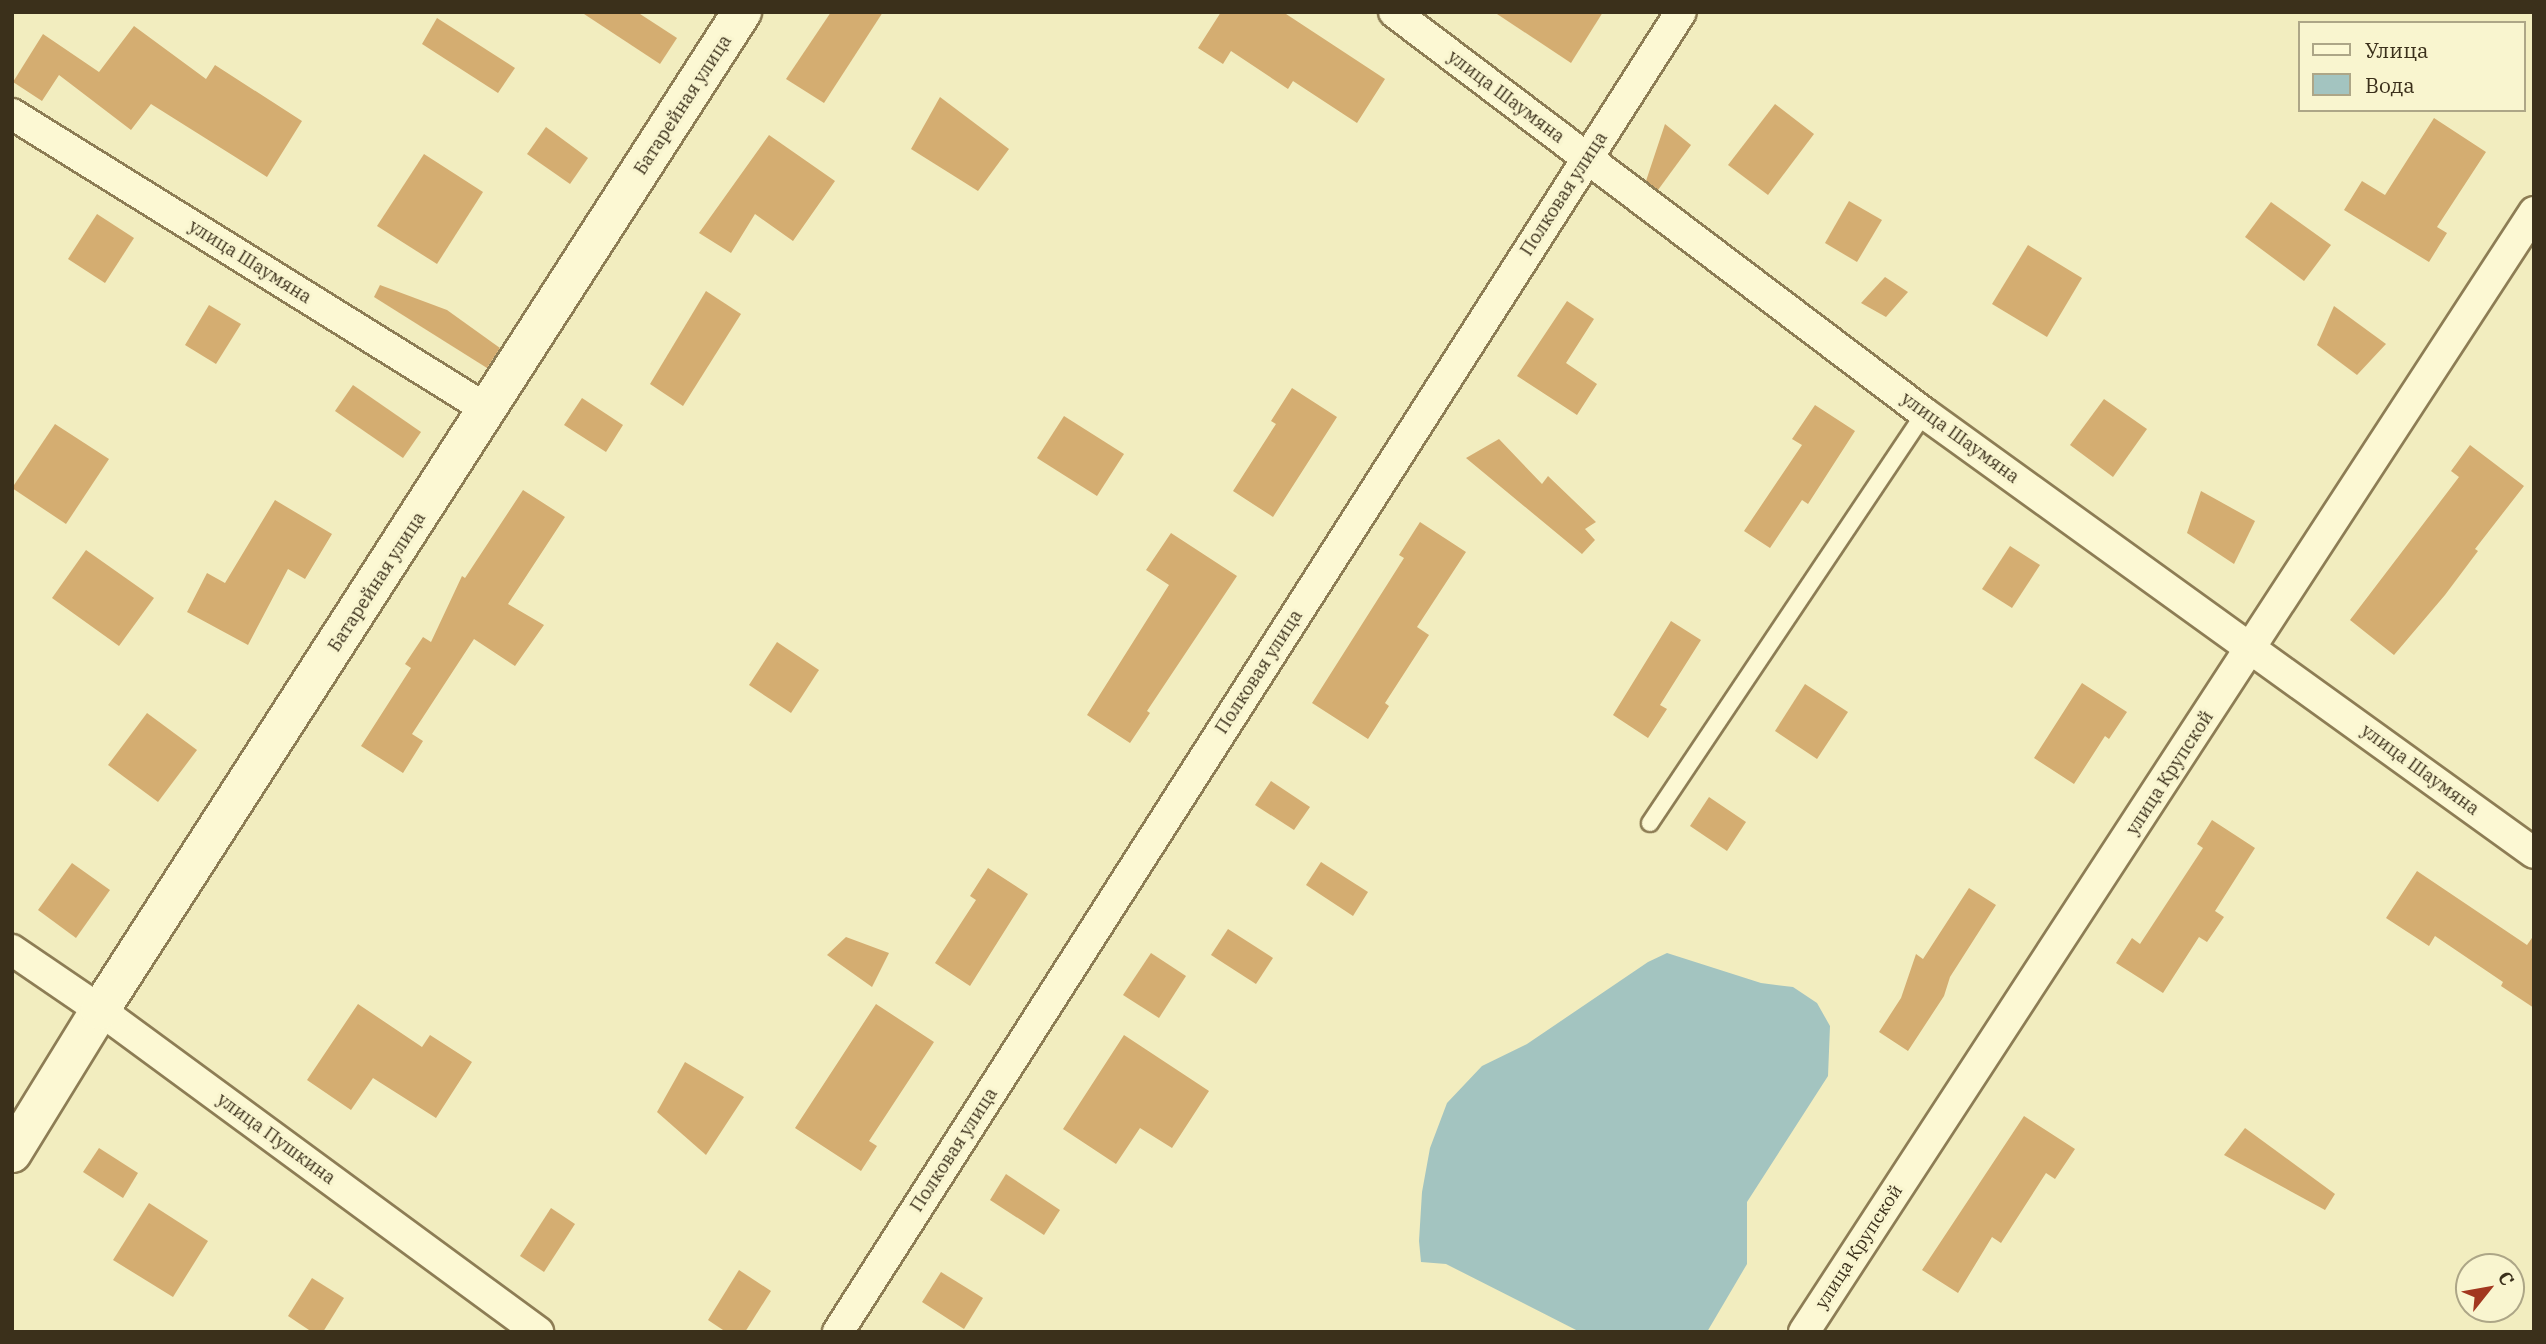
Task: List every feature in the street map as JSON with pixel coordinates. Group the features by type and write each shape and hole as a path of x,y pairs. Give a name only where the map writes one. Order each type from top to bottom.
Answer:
{"street":[{"name":"Батарейная улица","path":"12,1153 100,1010 743,12"},
{"name":"улица Шаумяна","path":"1394,12 1924,413 2534,853"},
{"name":"Полковая улица","path":"838,1332 1681,12"},
{"name":"улица Шаумяна","path":"12,114 488,410"},
{"name":"улица Крупской","path":"1804,1332 2534,212"},
{"name":"улица Пушкина","path":"12,950 100,1010 538,1332"}],"lane":[{"path":"1650,823 1924,413"}],"water":[{"path":"1667,953 1761,983 1793,987 1817,1003 1830,1026 1828,1076 1747,1202 1747,1264 1707,1332 1580,1332 1446,1264 1421,1262 1419,1241 1422,1192 1430,1148 1447,1103 1482,1066 1527,1044 1648,962"}],"building":[{"path":"581,12 637,12 677,38 660,64"},
{"path":"831,12 883,12 824,103 786,79"},
{"path":"1221,12 1283,12 1385,79 1357,123 1293,81 1288,89 1231,51 1223,64 1198,48"},
{"path":"1494,12 1603,12 1571,63"},
{"path":"437,18 515,68 498,93 422,44"},
{"path":"134,26 206,79 215,65 302,121 267,177 151,104 131,130 59,75 42,101 13,82 43,34 99,72"},
{"path":"940,97 1009,149 978,191 911,149"},
{"path":"1775,104 1814,134 1768,195 1728,165"},
{"path":"2434,118 2486,152 2437,227 2447,233 2429,262 2344,210 2362,181 2385,195"},
{"path":"1665,124 1691,145 1658,190 1646,181"},
{"path":"546,127 588,158 570,184 527,154"},
{"path":"769,135 835,181 793,241 755,214 731,253 699,233"},
{"path":"424,154 483,192 437,264 377,226"},
{"path":"1849,201 1882,220 1857,262 1825,243"},
{"path":"2271,202 2331,245 2304,281 2245,237"},
{"path":"97,214 134,238 105,283 68,259"},
{"path":"2028,245 2082,278 2047,337 1992,304"},
{"path":"1885,277 1908,292 1886,317 1861,303"},
{"path":"380,285 447,310 500,348 487,368 374,297"},
{"path":"706,291 741,314 683,406 650,384"},
{"path":"1567,301 1594,319 1566,363 1597,384 1577,415 1517,376"},
{"path":"209,305 241,324 216,364 185,345"},
{"path":"2334,306 2386,344 2357,375 2317,345"},
{"path":"353,385 421,432 403,458 335,411"},
{"path":"1292,388 1337,417 1273,517 1233,491 1276,424 1271,421"},
{"path":"582,398 623,425 606,452 564,425"},
{"path":"2104,399 2147,429 2113,477 2070,445"},
{"path":"1815,405 1855,431 1808,504 1802,500 1770,548 1744,531 1802,445 1792,439"},
{"path":"1064,416 1124,454 1097,496 1037,458"},
{"path":"55,424 109,459 66,524 12,488"},
{"path":"1499,439 1542,484 1548,476 1596,522 1585,529 1595,540 1582,554 1466,458"},
{"path":"2470,445 2524,486 2475,549 2478,551 2445,595 2394,655 2350,620 2459,477 2451,471"},
{"path":"523,490 565,517 508,604 544,625 515,666 474,639 412,734 423,741 403,773 361,746 411,668 405,664 423,637 431,642 462,576 465,578"},
{"path":"2201,491 2255,521 2234,564 2187,533"},
{"path":"275,500 332,534 305,579 288,569 248,645 187,612 207,573 225,583"},
{"path":"1420,522 1466,552 1417,627 1429,635 1385,703 1389,706 1368,739 1312,703 1404,558 1399,555"},
{"path":"1171,533 1237,576 1147,711 1150,713 1130,743 1087,715 1169,585 1146,570"},
{"path":"2010,546 2040,565 2012,608 1982,589"},
{"path":"86,550 154,598 119,646 52,598"},
{"path":"1671,621 1701,640 1660,705 1667,709 1648,738 1613,715"},
{"path":"777,642 819,670 791,713 749,685"},
{"path":"2082,683 2127,712 2109,739 2105,736 2074,784 2034,758"},
{"path":"1805,684 1848,712 1817,759 1775,731"},
{"path":"147,713 197,750 158,802 108,765"},
{"path":"1271,781 1310,807 1294,830 1255,805"},
{"path":"1709,797 1746,822 1727,851 1690,826"},
{"path":"2212,820 2255,848 2215,911 2224,917 2207,942 2199,937 2163,993 2116,963 2132,938 2140,944 2203,848 2197,844"},
{"path":"1321,862 1368,892 1353,916 1306,885"},
{"path":"72,863 110,890 76,938 38,910"},
{"path":"988,868 1028,894 970,986 935,963 976,900 970,896"},
{"path":"2417,871 2527,945 2534,935 2534,1008 2501,986 2503,982 2435,936 2429,946 2386,918"},
{"path":"1969,888 1996,905 1950,977 1944,996 1908,1051 1879,1032 1901,998 1916,954 1923,959"},
{"path":"1228,929 1273,958 1256,984 1211,955"},
{"path":"846,937 889,953 872,987 827,955"},
{"path":"1151,953 1186,976 1159,1018 1123,995"},
{"path":"358,1004 422,1047 430,1035 472,1062 436,1118 373,1078 351,1110 307,1080"},
{"path":"876,1004 934,1042 869,1141 877,1146 861,1171 795,1128"},
{"path":"1124,1035 1209,1091 1172,1148 1140,1128 1116,1164 1063,1129"},
{"path":"685,1062 744,1097 706,1155 657,1112"},
{"path":"2024,1116 2075,1149 2055,1179 2046,1173 2001,1243 1992,1237 1958,1293 1922,1270"},
{"path":"2245,1128 2335,1194 2325,1210 2224,1155"},
{"path":"99,1148 138,1173 123,1198 83,1172"},
{"path":"1006,1174 1060,1210 1044,1235 990,1200"},
{"path":"149,1203 208,1241 173,1297 113,1260"},
{"path":"551,1208 575,1224 544,1272 520,1256"},
{"path":"739,1270 771,1291 745,1332 726,1332 708,1320"},
{"path":"941,1272 983,1298 964,1329 922,1302"},
{"path":"312,1278 344,1298 323,1332 312,1332 288,1316"}]}
